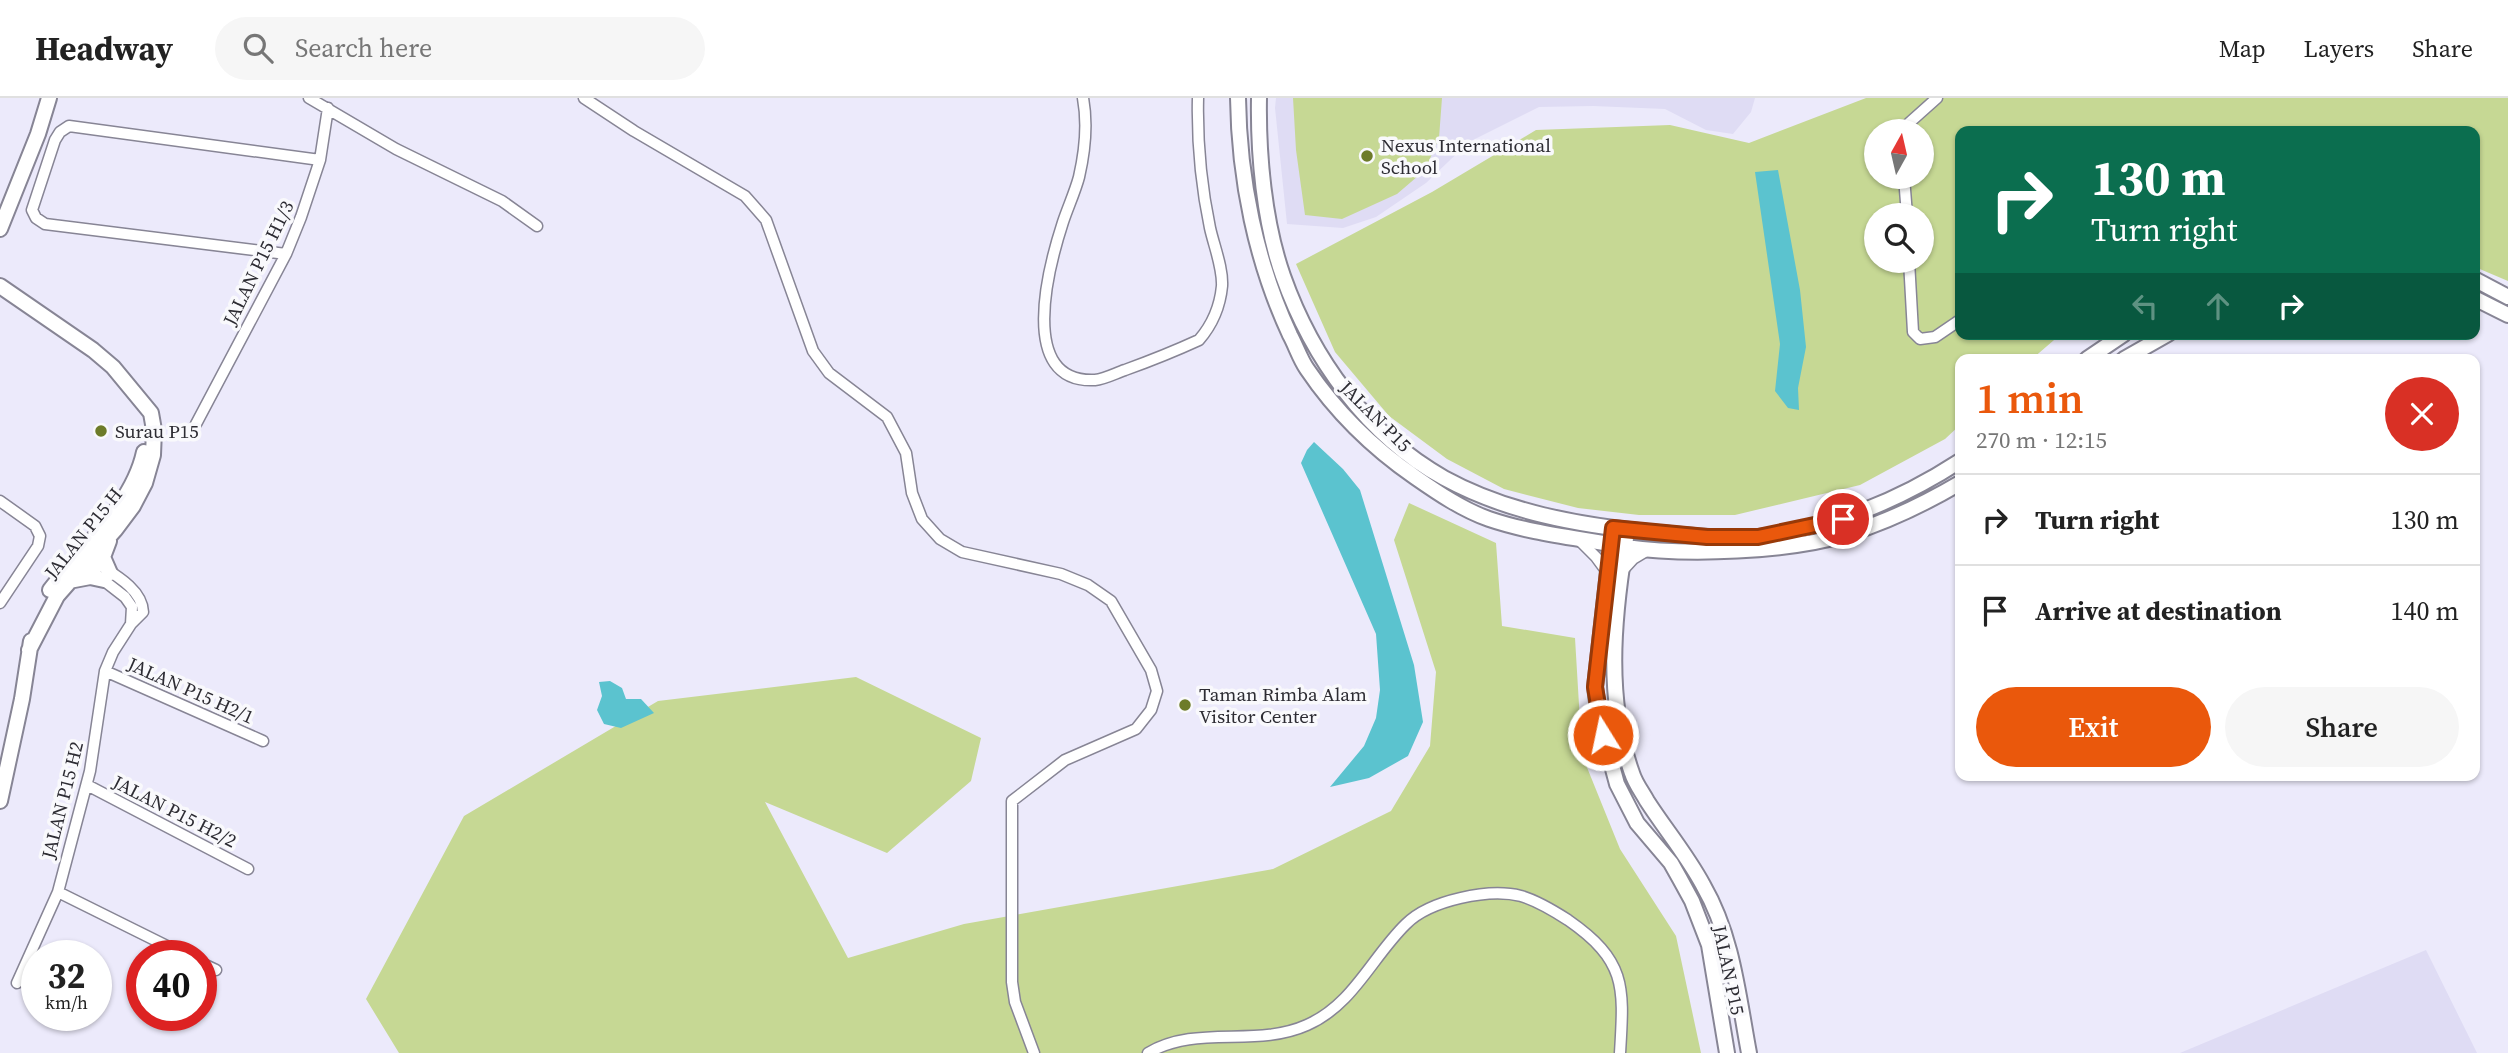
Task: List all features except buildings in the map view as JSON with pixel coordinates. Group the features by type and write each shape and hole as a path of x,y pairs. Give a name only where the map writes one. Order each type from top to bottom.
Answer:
{"street":[{"path":"0,208 31,131 39,98"},
{"path":"0,229 38,134 49,98"},
{"path":"309,98 396,149 502,201 537,226"},
{"path":"584,98 645,138 745,196 766,220 813,351 829,373 887,417 906,453 912,493 922,519 940,539 962,552 1061,574 1088,585 1111,601 1151,670 1157,691 1151,710 1136,729 1065,760 1012,801 1012,982 1015,1002 1034,1053"},
{"path":"1083,98 1086,111 1085,145 1078,180 1052,258 1043,329 1049,355 1060,370 1076,378 1096,380 1199,340 1210,327 1219,303 1222,283 1203,183 1198,98"},
{"name":"JALAN P15","path":"1238,98 1239,134 1248,199 1266,279 1305,366 1337,410 1385,457 1441,495 1488,519 1618,546 1595,687 1607,752 1617,784 1637,824 1671,863 1692,901 1709,945 1727,1053"},
{"name":"JALAN P15","path":"1259,98 1259,127 1269,216 1283,275 1324,362 1349,398 1411,457 1445,478 1497,502 1537,513 1620,529 1707,537 1758,537 1843,519 1920,485 1955,464"},
{"path":"1913,119 1937,98"},
{"name":"JALAN P15 H1/3","path":"196,424 286,254 320,160 328,108"},
{"path":"286,254 45,224 36,218 32,210 55,140 60,132 69,126 320,160"},
{"path":"1910,273 1913,331 1920,339 1935,337 1955,323"},
{"path":"1266,279 1283,275"},
{"path":"2480,282 2508,296"},
{"name":"JALAN P15 H","path":"0,801 15,739 35,620 48,593 82,558 115,530 133,506 145,483 153,456 151,413 113,367 93,350 2,289"},
{"path":"2480,301 2508,315"},
{"path":"2094,354 2115,340"},
{"path":"2133,354 2157,340"},
{"name":"JALAN P15 H","path":"29,650 57,596 69,582 136,478 144,455 145,430 139,398"},
{"path":"1620,529 1618,546 1648,550 1749,550 1815,541 1849,533 1941,495 1955,486"},
{"path":"0,501 35,526 40,536 38,547 0,603"},
{"path":"1843,519 1849,533"},
{"path":"69,582 90,577 107,577 103,557 115,530"},
{"path":"1576,539 1589,548 1613,573 1648,550"},
{"name":"JALAN P15 H2","path":"17,983 58,892 87,785 104,671 131,624 132,607 125,597 107,577 82,558"},
{"name":"JALAN P15","path":"1613,573 1615,686 1619,731 1633,776 1662,825 1704,886 1725,930 1749,1053"},
{"name":"JALAN P15 H2/1","path":"104,671 263,741"},
{"name":"JALAN P15 H2/2","path":"87,785 248,869"},
{"path":"58,892 155,940"},
{"path":"1148,1053 1185,1038 1272,1035 1307,1026 1340,1005 1408,922 1439,904 1474,895 1497,894 1521,896 1547,907 1591,937 1614,964 1621,987 1620,1053"}],"shaded area":[{"name":"Nexus International School","path":"1276,98 1755,98 1751,112 1733,134 1706,130 1665,109 1539,107 1469,142 1426,183 1376,217 1343,228 1287,224"},
{"path":"2426,950 2477,1053 2180,1053"}],"green space":[{"path":"1293,98 1442,98 1439,138 1425,170 1397,194 1342,219 1305,215 1296,150"},
{"path":"1866,98 2508,98 2508,281 2480,269 2480,126 1955,126 1955,340 2054,340 2038,354 1955,354 1955,430 1945,439 1860,485 1735,515 1639,515 1578,508 1504,489 1447,459 1389,416 1335,352 1296,264 1432,192 1536,130 1670,125 1749,143"},
{"path":"1409,503 1496,543 1502,626 1575,638 1582,755 1620,849 1676,936 1701,1053 399,1053 366,999 464,816 658,701 856,677 981,738 971,781 887,853 765,802 848,958 964,924 1273,869 1391,811 1430,746 1436,672 1394,540"}],"water":[{"path":"1778,170 1800,290 1806,347 1798,388 1799,410 1788,408 1775,391 1780,344 1755,172"},
{"path":"1314,442 1343,469 1360,490 1414,665 1423,722 1408,756 1369,778 1330,787 1364,746 1376,718 1380,690 1376,634 1301,463"},
{"path":"610,681 622,688 626,699 641,699 654,713 621,728 604,724 597,710 602,696 599,682"}],"place":[{"name":"Nexus International School","path":"1367,156"},
{"name":"Surau P15","path":"101,431"},
{"name":"Taman Rimba Alam Visitor Center","path":"1185,705"}],"route":[{"path":"1603,735 1595,687 1613,528 1707,537 1758,537 1843,519"}]}
